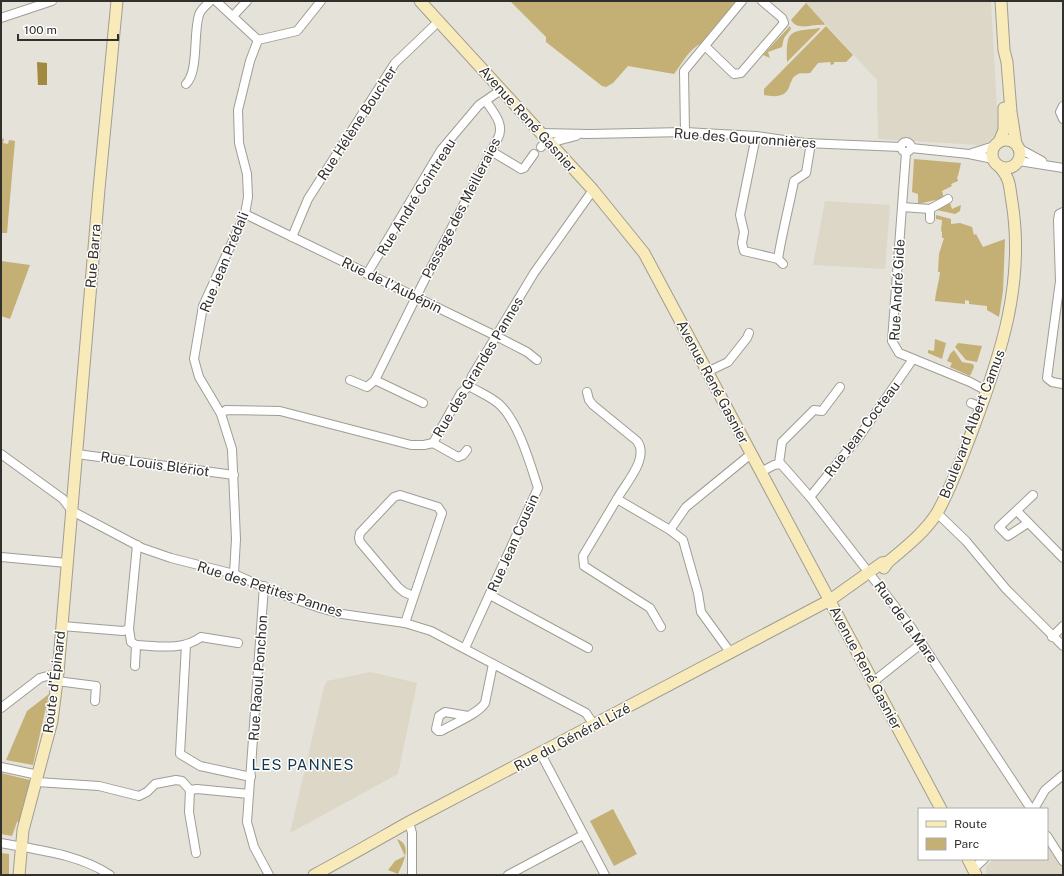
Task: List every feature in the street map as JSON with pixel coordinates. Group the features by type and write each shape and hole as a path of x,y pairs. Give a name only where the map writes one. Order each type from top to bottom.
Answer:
{"main road":[{"name":"Rue Barra","path":"72,511 117,1"},
{"name":"Avenue René Gasnier","path":"420,1 501,90 545,142 592,190 644,253 940,808"},
{"path":"1001,1 1004,50 1007,62 1012,123 1018,146 1017,163 1006,168 996,163 992,154 1005,124 1002,62 1004,50"},
{"path":"996,144 1009,140 1018,146"},
{"name":"Boulevard Albert Camus","path":"830,600 843,600 882,563 888,562 914,540 937,513 959,466 976,405 987,391 1003,343 1012,297 1017,249 1015,219 1010,180 996,163"},
{"name":"Boulevard Albert Camus","path":"1015,219 1017,202 1017,163"},
{"name":"Route d'Épinard","path":"19,875 23,830 52,721 58,677 72,511"},
{"name":"Rue du Général Lizé","path":"314,875 356,854 367,845 409,822 830,600"}],"street":[{"path":"1,18 52,1"},
{"path":"186,84 190,78 192,70 199,14 210,1"},
{"path":"216,1 258,40 297,31 321,1"},
{"path":"233,16 247,1"},
{"path":"685,132 683,74 742,1"},
{"path":"705,46 734,74 742,72 784,23 782,18 762,1"},
{"name":"Rue Hélène Boucher","path":"292,237 308,199 395,63 439,21"},
{"name":"Rue Jean Prédali","path":"234,574 236,540 232,449 221,414 199,377 194,359 203,306 245,214 248,198 247,174 239,143 238,110 250,61 258,40"},
{"name":"Rue André Cointreau","path":"367,274 442,150 479,105 501,90"},
{"name":"Passage des Meilleraies","path":"375,380 500,135 500,127 486,101"},
{"path":"1063,106 1060,112 1063,119"},
{"name":"Rue des Gouronnières","path":"545,142 589,134 685,132 756,136 811,143 969,154 996,163"},
{"name":"Rue des Gouronnières","path":"545,142 589,134"},
{"path":"756,136 740,215 744,232 742,247 744,250 780,262 794,181 806,173 811,143"},
{"name":"Rue des Gouronnières","path":"969,154 996,144"},
{"path":"1018,146 1036,159 1054,166"},
{"name":"Rue André Gide","path":"906,149 892,342 899,353 970,382 987,391"},
{"path":"491,151 521,169 524,168 534,154"},
{"path":"1017,163 1063,168"},
{"name":"Rue des Grandes Pannes","path":"221,414 226,410 280,411 411,445 424,445 433,442 461,393 469,386 472,376 534,273 592,190"},
{"path":"902,207 930,209 948,199"},
{"path":"930,209 930,218"},
{"path":"1063,212 1059,214 1058,220 1060,281 1047,378 1052,382 1063,384"},
{"name":"Rue de l'Aubépin","path":"245,214 496,336 527,352 537,360"},
{"path":"707,372 728,362 747,338 749,333"},
{"name":"Rue Jean Cocteau","path":"810,497 861,434 913,359"},
{"path":"350,380 367,387 375,380 423,403"},
{"name":"Rue Jean Cousin","path":"465,648 538,488 530,464 508,416 498,403 469,386"},
{"path":"761,472 779,463 782,442 814,410 822,411 840,386"},
{"path":"587,392 589,400 593,405 636,441 640,447 639,461 583,556 584,566 650,608 661,627"},
{"path":"433,442 458,457 463,455 467,450"},
{"path":"1,454 63,499 72,511"},
{"name":"Rue Louis Blériot","path":"77,454 234,475"},
{"path":"670,530 686,507 751,454"},
{"name":"Rue de la Mare","path":"779,463 810,497 872,574 922,643 1031,808"},
{"path":"405,623 442,513 438,507 400,495 394,497 360,533 359,538 360,542 398,587 404,592 413,596"},
{"path":"1028,523 1008,536 999,527 1033,495"},
{"path":"617,499 670,530 683,540 698,593 701,612 730,652"},
{"name":"Rue des Petites Pannes","path":"72,511 137,545 171,558 234,574 302,602 342,614 405,623 431,631 586,713 594,725"},
{"path":"1017,511 1063,558"},
{"path":"937,513 966,541 1006,589 1052,637 1063,646"},
{"path":"137,545 129,629 131,642 136,645 178,646 192,644 201,637 238,643"},
{"path":"1,557 67,563"},
{"name":"Rue Raoul Ponchon","path":"264,586 247,822 254,847 269,875"},
{"path":"490,595 588,648"},
{"path":"62,626 123,631 129,629"},
{"path":"1052,637 1063,626"},
{"path":"873,682 922,643"},
{"path":"135,666 136,645"},
{"path":"186,645 180,754 200,766 250,776"},
{"path":"468,716 482,708 485,703 493,664"},
{"path":"1,708 40,678 58,677 96,686 94,701"},
{"path":"540,754 605,875"},
{"path":"1,767 37,778 99,786 120,790 139,796 147,792 155,784 176,780 182,781 190,790 189,812 196,853"},
{"path":"1033,808 1045,790 1063,775"},
{"path":"190,790 197,789 249,794"},
{"path":"409,822 412,833 412,875"},
{"path":"508,875 583,835"},
{"path":"1048,838 1063,861"},
{"path":"1,843 21,846 83,861 110,875"},
{"path":"973,868 983,860"}],"shaded area":[{"path":"804,1 991,1 998,128 996,134 988,142 979,145 878,139 877,80"},
{"path":"37,62 47,63 47,85 38,85"},
{"path":"825,201 890,205 885,269 813,265"},
{"path":"371,672 417,683 398,774 290,833 324,687 327,681"},
{"path":"1048,845 1063,869 1063,875 986,875 986,867 993,860 1048,860"}],"green space":[{"path":"510,1 737,1 702,43 693,49 683,60 674,74 628,66 613,83 606,87 602,86 546,42 546,37"},
{"path":"806,3 825,25 798,26 794,24 791,20"},
{"path":"790,26 791,29 784,38 782,47 768,52 770,58 763,55"},
{"path":"826,26 853,55 846,62 834,62 834,64 831,65 830,62 818,63 810,73 800,74 793,78 786,92 780,96 764,95 764,89"},
{"path":"820,28 787,62 787,43 792,34 802,30"},
{"path":"1,138 4,139 3,143 8,144 9,140 15,141 7,233 1,233"},
{"path":"914,159 961,163 957,177 958,181 942,191 944,198 918,204 918,194 912,192"},
{"path":"950,203 952,209 961,205 960,211 955,214 937,210"},
{"path":"936,215 951,219 951,224 960,223 972,227 974,235 976,234 983,247 1005,239 1003,291 999,317 987,310 987,306 969,304 969,301 965,300 965,304 935,301 940,272 938,272 939,254 944,238 942,238 941,231 942,220 936,219"},
{"path":"1,261 30,265 10,319 1,316"},
{"path":"935,339 946,343 942,359 928,353 928,350 934,351"},
{"path":"958,343 982,346 977,362 966,360 955,347"},
{"path":"954,350 962,362 973,364 974,367 970,376 950,367 952,363 947,361 950,354"},
{"path":"49,694 33,765 6,760 27,711"},
{"path":"1,773 30,780 19,822 17,822 12,836 1,834"},
{"path":"613,809 637,854 614,866 590,821"},
{"path":"397,839 405,845 405,856"},
{"path":"1,853 9,854 9,875 1,875"},
{"path":"405,856 404,860 398,874 388,870 395,861"}],"district":[{"name":"LES PANNES","path":"303,764"}]}
